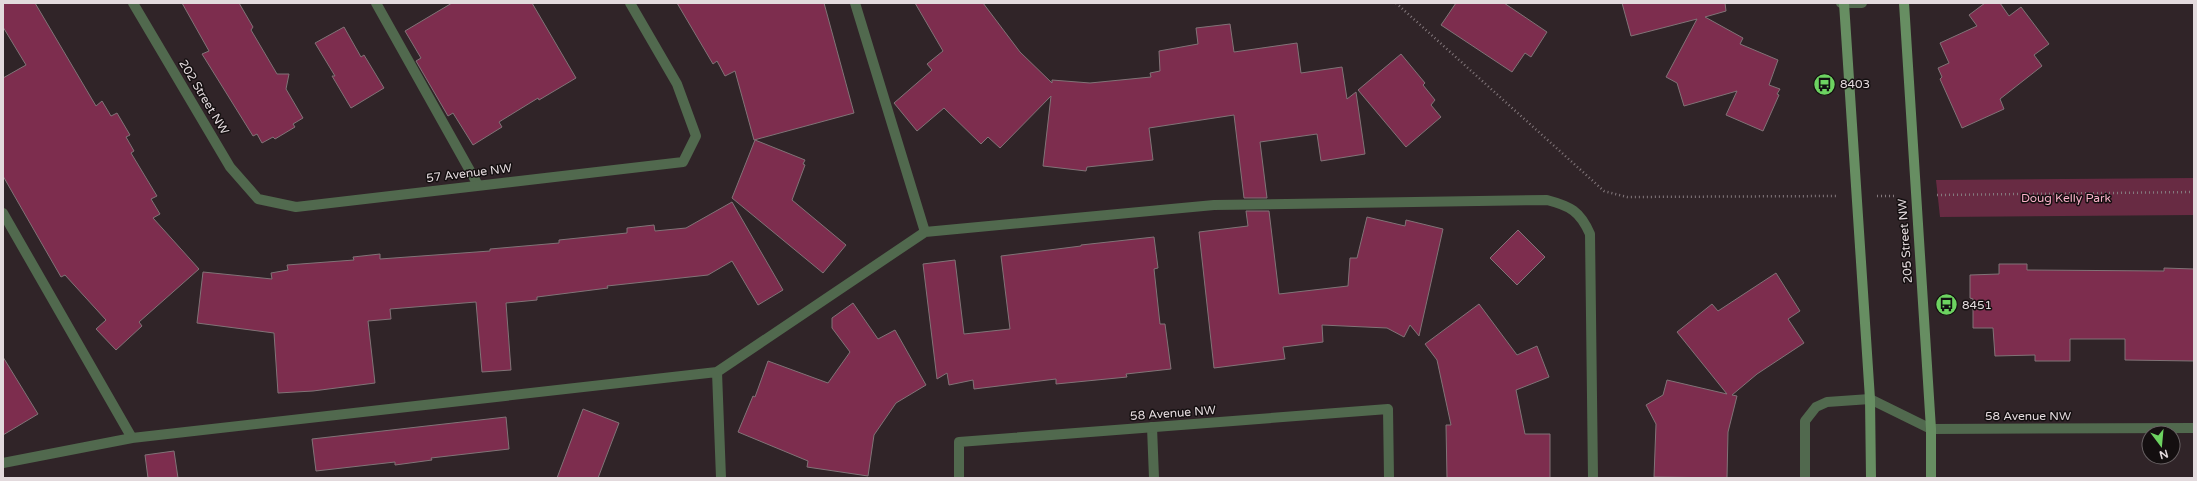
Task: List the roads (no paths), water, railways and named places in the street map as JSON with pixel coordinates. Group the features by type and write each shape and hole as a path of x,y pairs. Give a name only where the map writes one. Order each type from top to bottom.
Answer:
{"street":[{"name":"202 Street NW","path":"133,3 230,167 258,199"},
{"path":"376,3 478,185"},
{"name":"57 Avenue NW","path":"258,199 296,207 683,162 696,136 677,84 630,3"},
{"path":"855,3 925,232"},
{"path":"1862,3 1843,3 1858,196 1870,400 1871,478"},
{"name":"205 Street NW","path":"1904,3 1915,196 1931,429 1931,478"},
{"path":"3,463 132,438 717,372 925,232 1214,205 1547,200 1564,204 1576,212 1590,234 1593,478"},
{"path":"3,213 132,438"},
{"path":"717,372 721,478"},
{"path":"1805,478 1805,421 1816,407 1827,402 1870,400"},
{"name":"58 Avenue NW","path":"1870,400 1931,429 2194,428"},
{"name":"58 Avenue NW","path":"959,478 959,442 1388,409 1388,478"},
{"path":"1152,427 1154,478"}],"place":[{"name":"8403","path":"1824,84"},
{"name":"8451","path":"1946,305"}],"park label":[{"name":"Doug Kelly Park","path":"2066,198"}]}
